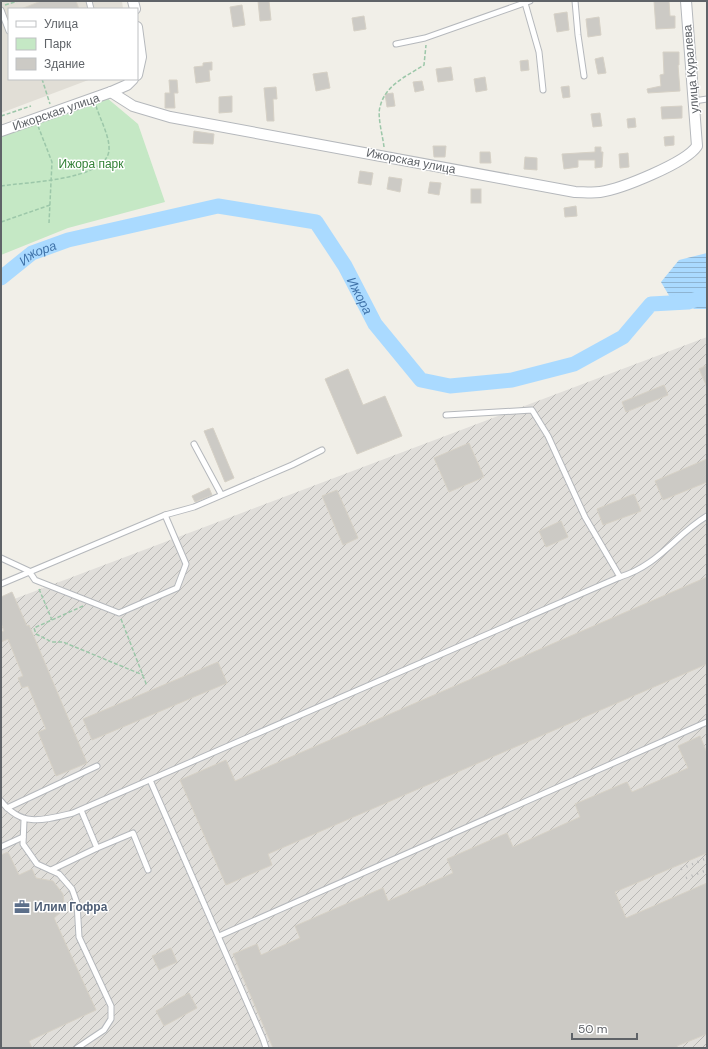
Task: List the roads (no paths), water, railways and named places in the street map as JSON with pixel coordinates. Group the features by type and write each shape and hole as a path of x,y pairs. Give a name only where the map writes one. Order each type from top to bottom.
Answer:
{"street":[{"name":"улица Куралева","path":"686,1 697,137"},
{"path":"138,34 141,57 138,70"},
{"name":"Ижорская улица","path":"1,131 93,99 128,85 132,80"},
{"name":"Ижорская улица","path":"111,92 133,106 153,113 385,155 575,192 600,192 617,188 680,161 692,153 697,146 697,137"}],"lane":[{"path":"575,1 584,76"},
{"path":"396,44 425,38 528,2 539,52 543,90"},
{"path":"1,10 8,28"},
{"path":"694,101 707,99"},
{"path":"446,416 532,410 548,436 585,518 620,578"},
{"path":"194,444 221,494"},
{"path":"1,584 165,515 194,507 221,494 292,465 322,450"},
{"path":"1,558 29,571 35,580 119,613 177,588 186,564 165,515"},
{"path":"1,801 7,808 24,820 52,818 81,810 636,572 659,557 676,540 707,516"},
{"path":"218,936 707,722"},
{"path":"7,808 97,766"},
{"path":"150,780 264,1039 266,1048"},
{"path":"81,810 97,848"},
{"path":"24,820 22,844 37,864 59,874 72,889 77,903 79,937 111,1006 111,1019 104,1030 77,1048"},
{"path":"51,870 133,833 148,870"},
{"path":"1,847 23,837"}],"water":[{"path":"707,253 707,309 694,309 687,302 674,304 661,282 679,260"}],"waterway":[{"name":"Ижора","path":"1,278 32,253 68,240 218,206 316,222 345,266 375,324 421,380 450,386 512,380 574,364 623,337 651,304 688,302 707,296"}],"railway":[{"path":"681,869 707,858"},
{"path":"686,878 707,870"}],"place":[{"name":"Илим Гофра","path":"22,907"}],"park label":[{"name":"Ижора парк","path":"91,164"}]}
